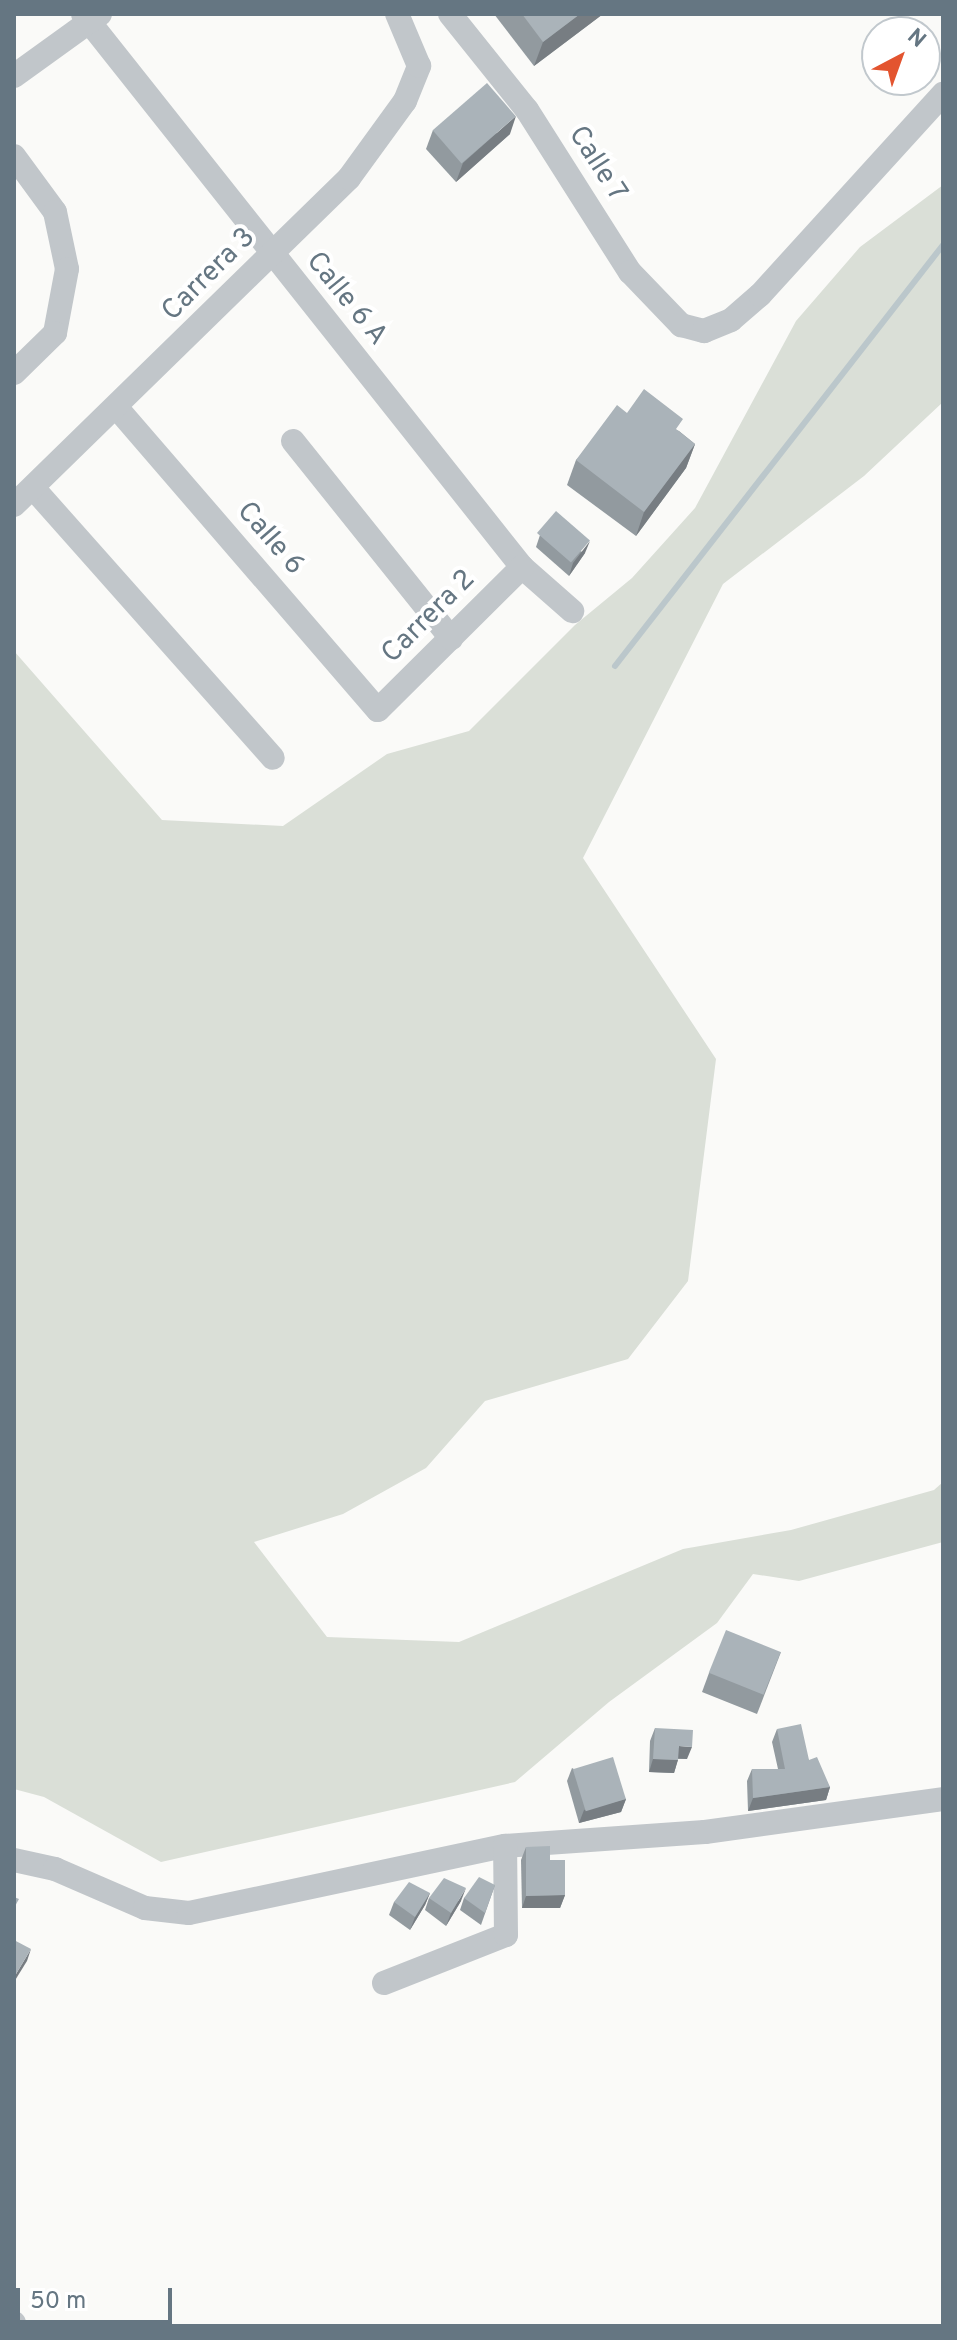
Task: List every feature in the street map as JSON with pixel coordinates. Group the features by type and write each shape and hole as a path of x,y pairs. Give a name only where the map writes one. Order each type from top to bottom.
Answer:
{"street":[{"name":"Carrera 3","path":"14,505 35,490 349,178 405,101 419,66 397,14"},
{"name":"Calle 7","path":"450,14 527,110 630,272 681,325 704,331 731,320 760,295 943,94"},
{"path":"14,76 91,17"},
{"name":"Calle 6 A","path":"91,17 272,254 522,567 572,611"},
{"path":"14,156 55,212 67,269 55,333 14,373"},
{"name":"Calle 6","path":"117,408 378,710"},
{"path":"293,441 451,638"},
{"path":"35,490 273,758"},
{"name":"Carrera 2","path":"378,710 522,567"},
{"path":"14,1860 55,1869 145,1908 189,1913 505,1846 705,1832 943,1799"},
{"path":"384,1983 506,1935 505,1846"}],"shaded area":[{"path":"943,185 943,402 864,476 723,584 583,858 716,1059 688,1281 628,1359 485,1401 426,1468 343,1514 254,1542 327,1637 459,1642 683,1549 791,1530 934,1490 943,1482 943,1542 799,1581 753,1574 717,1623 609,1702 515,1782 161,1862 44,1797 14,1789 14,651 162,820 283,826 387,754 469,731 575,625 632,578 695,508 796,321 860,247"}],"building":[{"path":"522,14 580,14 543,42"},
{"path":"487,83 516,116 462,163 433,130"},
{"path":"644,389 683,419 676,429 695,444 644,512 576,460 617,405 627,413"},
{"path":"556,511 590,541 571,562 537,533"},
{"path":"726,1630 781,1652 763,1695 709,1673"},
{"path":"801,1724 809,1760 817,1757 830,1787 753,1798 752,1769 785,1769 777,1729"},
{"path":"655,1728 693,1730 692,1747 679,1746 678,1760 653,1759"},
{"path":"613,1757 626,1799 586,1811 573,1769"},
{"path":"550,1846 550,1860 565,1860 565,1895 526,1896 526,1847"},
{"path":"479,1877 495,1885 485,1913 464,1898"},
{"path":"444,1878 466,1888 451,1913 429,1898"},
{"path":"409,1882 430,1893 415,1917 394,1902"},
{"path":"14,1940 31,1949 16,1974 14,1972"}],"waterway":[{"path":"615,666 943,245"}]}
